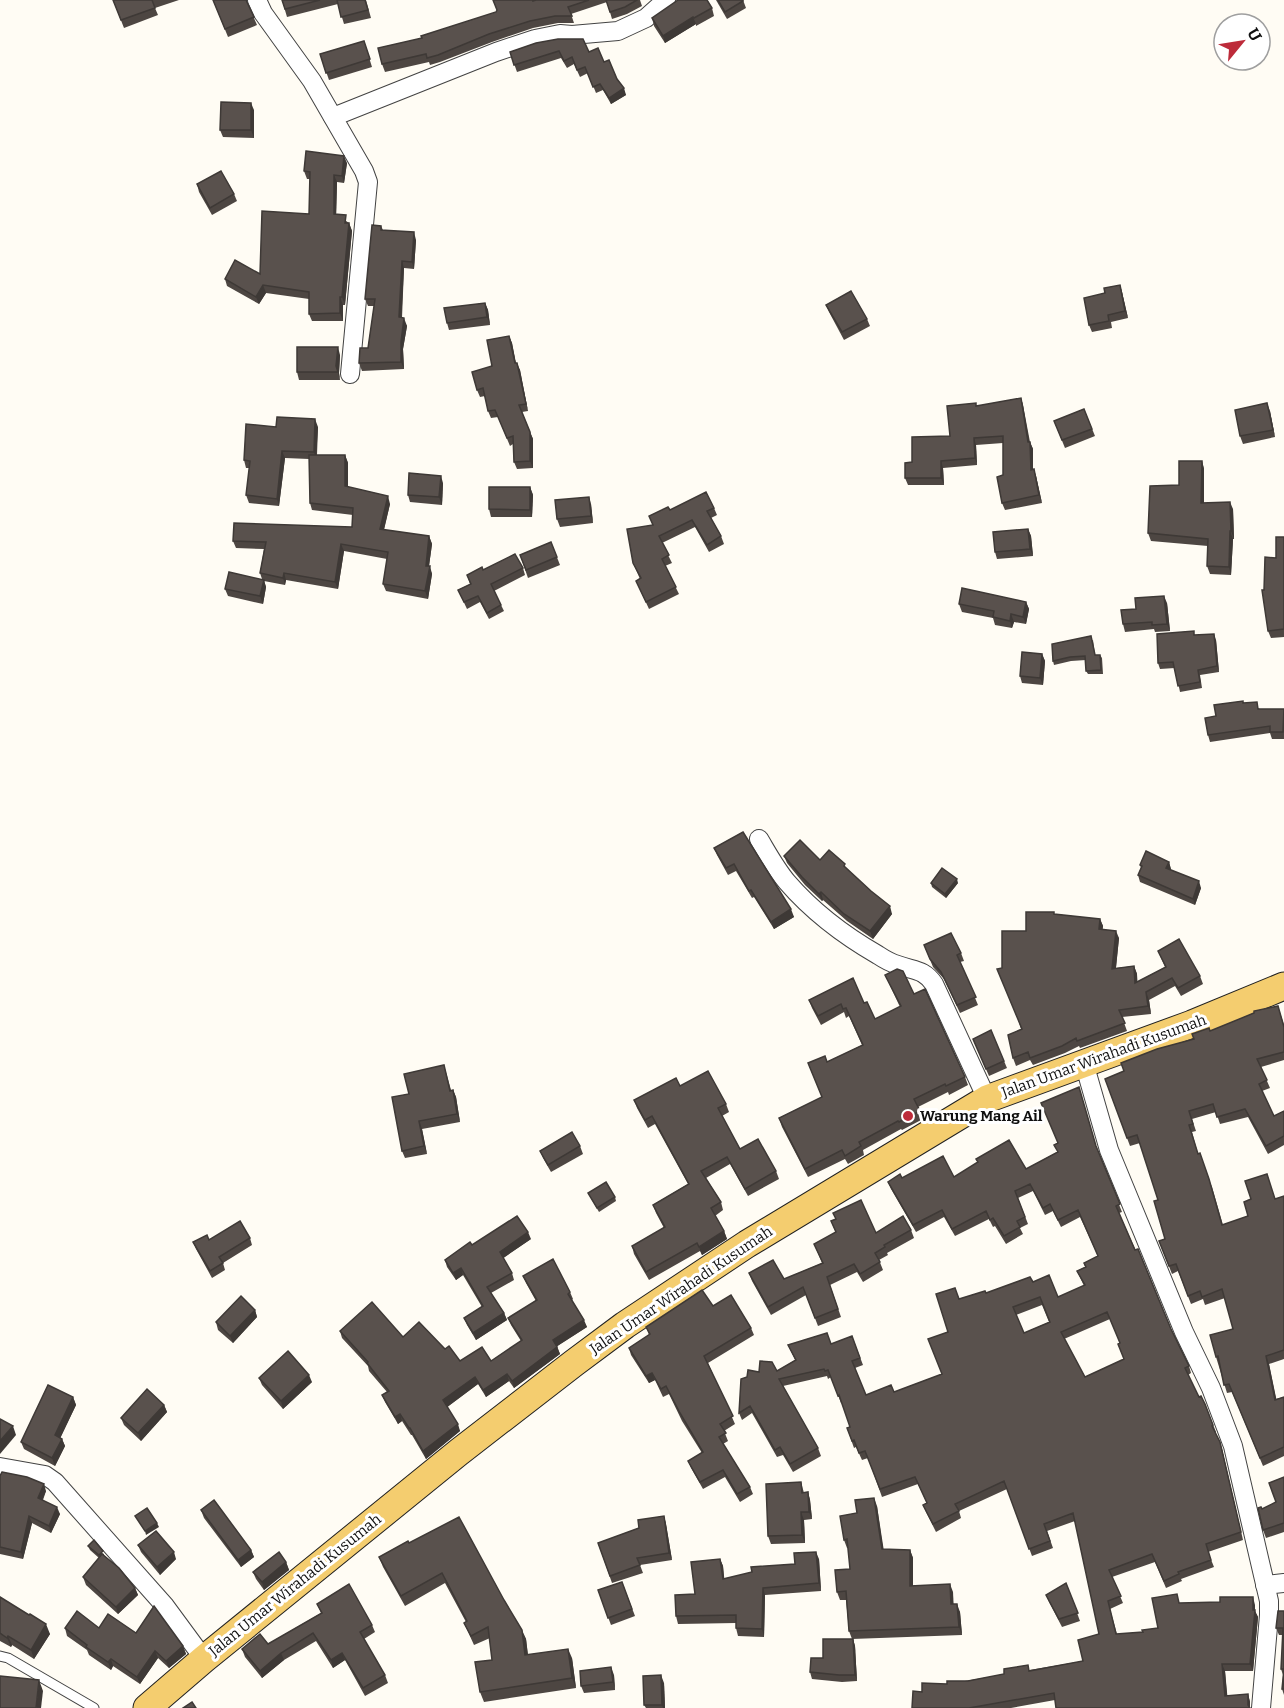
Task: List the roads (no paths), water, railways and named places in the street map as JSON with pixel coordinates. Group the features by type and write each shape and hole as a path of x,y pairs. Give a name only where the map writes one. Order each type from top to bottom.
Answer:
{"main road":[{"name":"Jalan Umar Wirahadi Kusumah","path":"147,1708 459,1452 625,1325 747,1244 987,1100 1192,1024 1284,986"}],"street":[{"path":"257,0 263,13 312,81 364,171 368,182 350,374"},
{"path":"333,117 496,52 535,39 560,34 618,31 646,18 666,0"},
{"path":"759,839 786,880 822,915 879,956 897,965 922,971 929,976 987,1100"},
{"path":"1084,1063 1109,1150 1184,1332 1211,1388 1233,1446 1269,1601 1261,1708"},
{"path":"0,1467 45,1475 55,1482 165,1606 204,1659"},
{"path":"1265,1585 1284,1583"}],"lane":[{"path":"0,1656 8,1658 94,1708"}],"place":[{"name":"Warung Mang Ail","path":"908,1116"}]}
